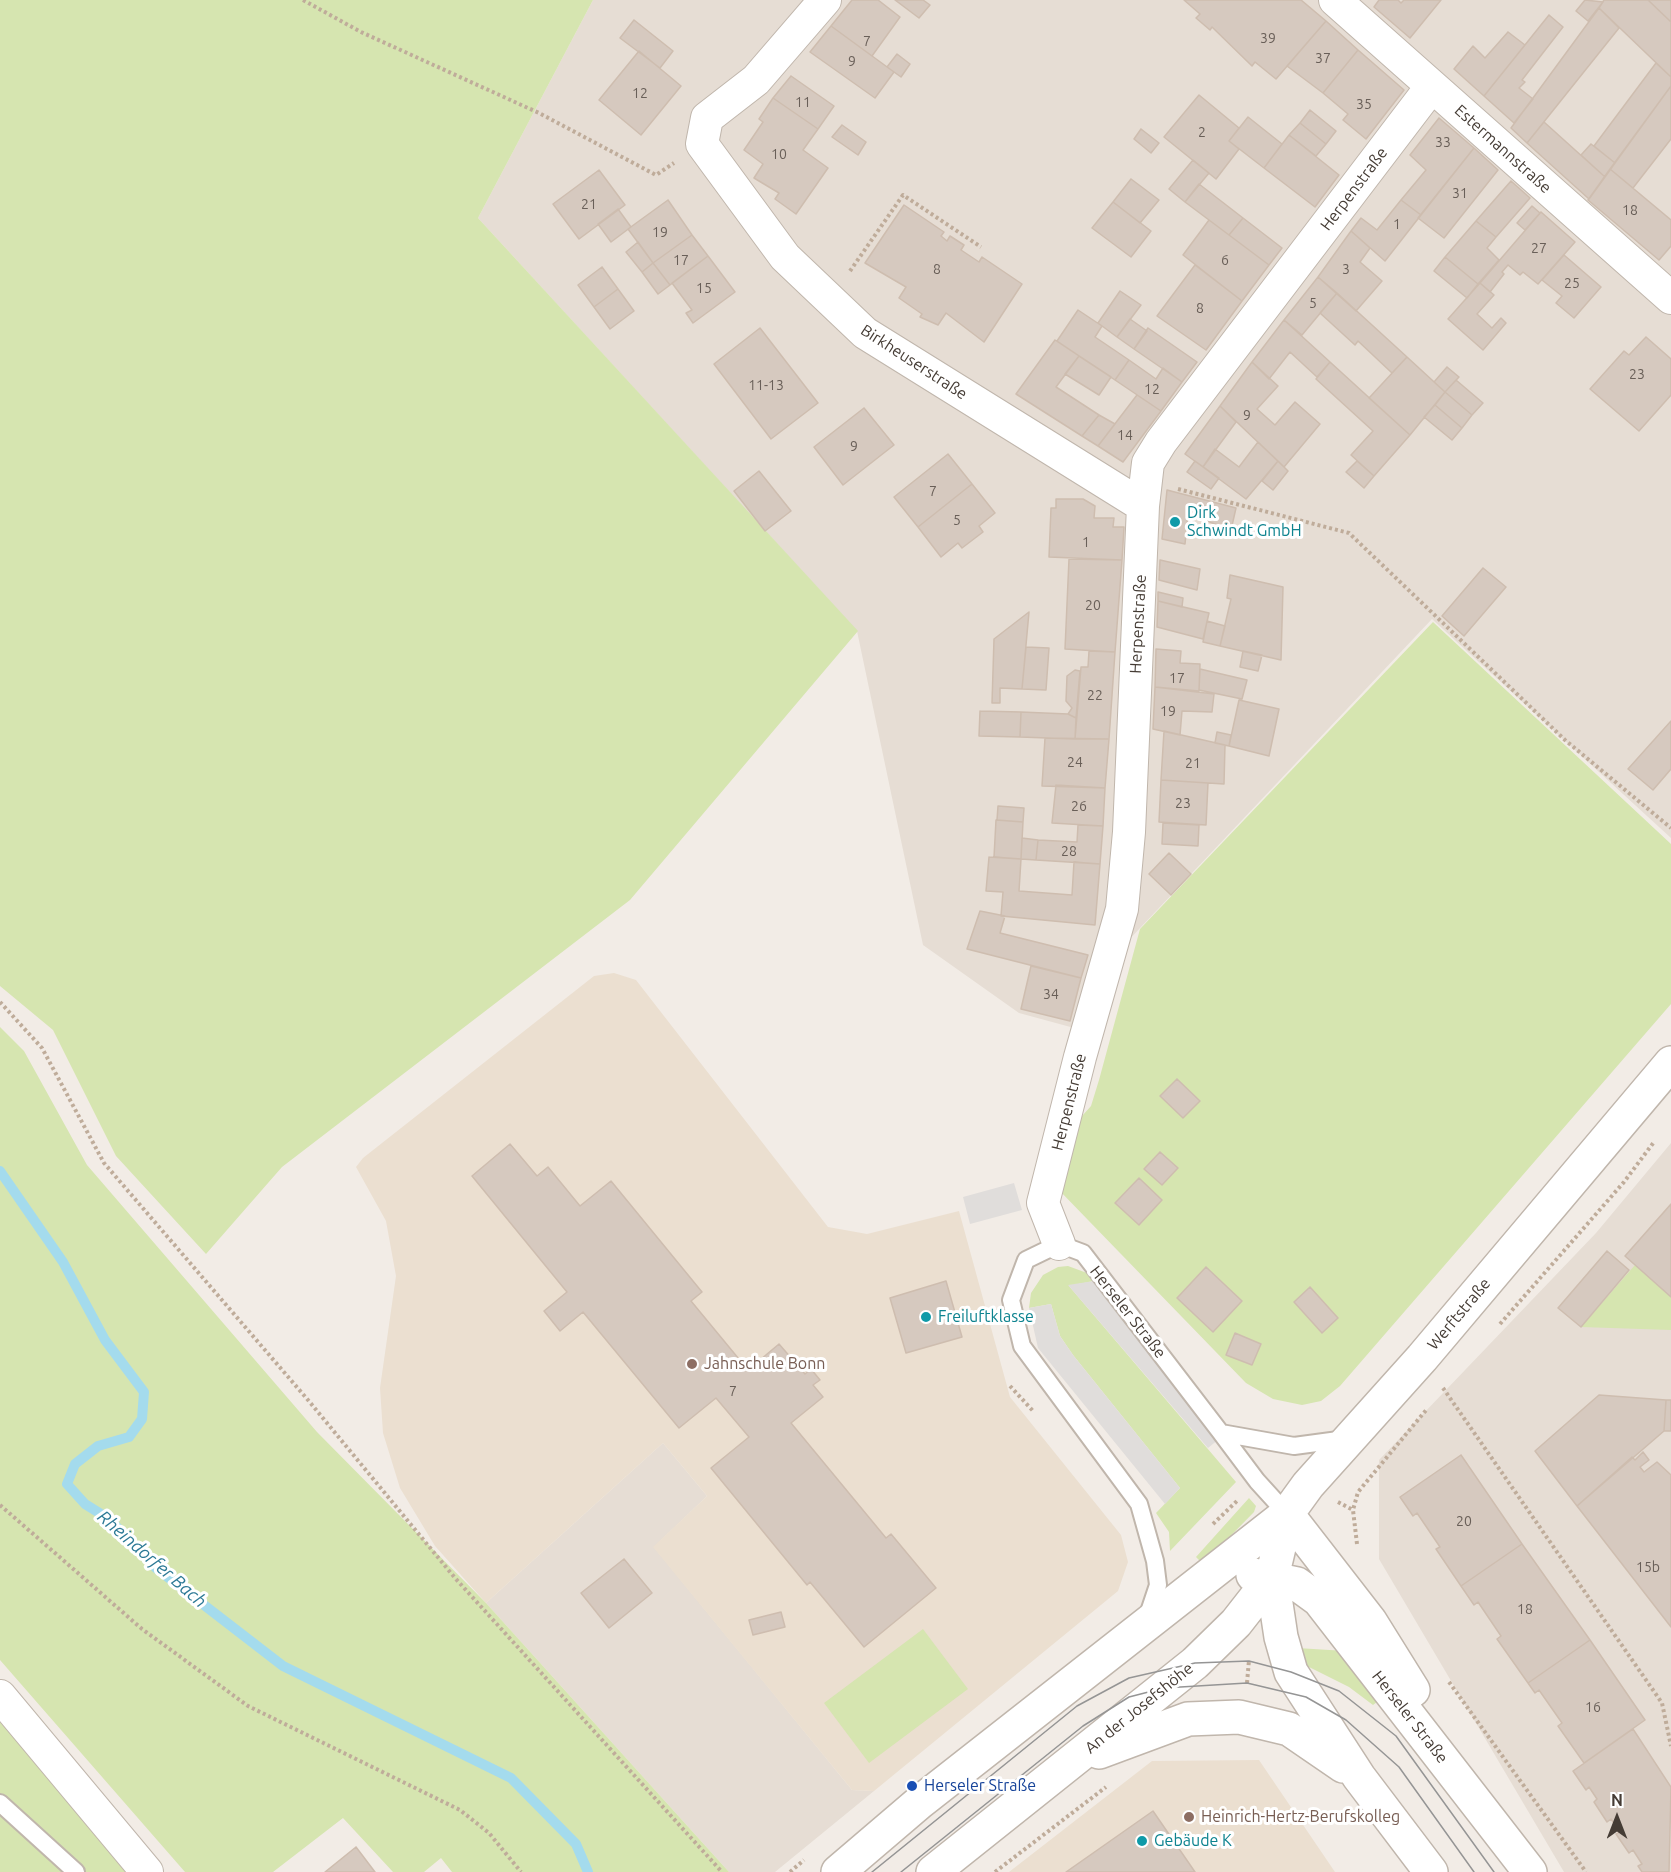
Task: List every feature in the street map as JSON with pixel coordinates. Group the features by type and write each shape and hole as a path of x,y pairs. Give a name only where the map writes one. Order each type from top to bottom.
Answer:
{"street":[{"path":"702,144 707,118 756,80 825,0"},
{"name":"Estermannstraße","path":"1335,0 1671,298"},
{"name":"Herpenstraße","path":"1059,1244 1043,1203 1080,1057 1122,909 1129,832 1143,506 1148,463 1161,442 1432,86"},
{"name":"Birkheuserstraße","path":"702,144 785,257 865,333 1143,506"},
{"name":"Werftstraße","path":"1272,1577 1287,1514 1308,1485 1422,1358 1671,1063"},
{"path":"838,1872 920,1802 1287,1514"},
{"name":"Herseler Straße","path":"1287,1514 1370,1621 1522,1862"},
{"path":"1199,1585 1246,1574 1272,1577 1281,1637 1291,1672 1359,1777 1431,1872"},
{"name":"Herseler Straße","path":"1272,1577 1297,1584 1319,1600 1522,1862"},
{"name":"An der Josefshöhe","path":"933,1872 1195,1663 1236,1623 1272,1577"},
{"path":"0,1696 147,1872"},
{"path":"1072,1763 1188,1719 1239,1717 1289,1729 1359,1777"}],"lane":[{"name":"Herseler Straße","path":"1059,1244 1083,1253 1257,1481 1287,1514"},
{"path":"1059,1244 1026,1260 1011,1300 1022,1346 1139,1503 1155,1561 1158,1585 1145,1625"},
{"path":"1221,1433 1294,1446 1347,1439"},
{"path":"0,1803 76,1872"}],"path":[{"path":"303,0 361,32 539,113 656,175 702,144"},
{"path":"830,302 903,195 981,247"},
{"path":"1174,488 1350,533 1565,740 1671,828"},
{"path":"0,1002 42,1048 104,1162 309,1400 455,1578 722,1872"},
{"path":"1499,1326 1624,1182 1658,1137"},
{"path":"1422,1358 1662,1703 1671,1746"},
{"path":"1437,1397 1452,1380"},
{"path":"1360,1550 1355,1540 1354,1520 1358,1492 1430,1406"},
{"path":"0,1505 142,1629 248,1706 460,1810 489,1833 521,1872"},
{"path":"1448,1681 1586,1872"},
{"path":"995,1872 1110,1784"}],"shaded area":[{"path":"593,0 1671,0 1671,838 1432,619 1124,945 1100,1035 1019,1013 923,945 857,631 478,218"},
{"name":"Jahnschule Bonn","path":"614,973 636,980 828,1227 867,1234 959,1211 1010,1397 1121,1535 1128,1562 1118,1591 874,1791 852,1790 653,1547 707,1496 663,1443 486,1603 435,1546 400,1488 383,1433 380,1388 396,1276 386,1221 356,1167 363,1158 594,976"},
{"path":"1671,1143 1671,1872 1564,1872 1379,1559 1379,1460 1596,1233"},
{"path":"1014,1183 1022,1210 970,1224 963,1197"},
{"path":"1094,1281 1219,1439 1208,1448 1068,1285"},
{"path":"1051,1304 1060,1336 1073,1355 1180,1488 1165,1504 1038,1348 1029,1308"},
{"path":"663,1443 707,1496 654,1547 852,1790 874,1791 775,1872 729,1872 486,1603"},
{"name":"Heinrich-Hertz-Berufskolleg","path":"1259,1760 1335,1872 1009,1872 1152,1761"}],"green space":[{"path":"0,0 593,0 478,218 858,631 630,900 282,1167 206,1254 116,1156 53,1030 0,986"},
{"path":"1433,622 1671,844 1671,1004 1340,1386 1321,1401 1302,1405 1273,1399 1246,1383 1057,1188 1074,1125 1091,1106 1140,929"},
{"path":"0,1027 24,1051 87,1165 317,1432 486,1603 729,1872 452,1872 441,1858 424,1872 393,1872 343,1818 273,1872 185,1872 0,1660"},
{"path":"1635,1265 1671,1297 1671,1330 1581,1327"},
{"path":"1068,1266 1087,1273 1094,1281 1069,1286 1236,1482 1170,1551 1169,1532 1156,1513 1180,1488 1073,1355 1060,1336 1051,1304 1029,1308 1031,1293 1043,1275 1058,1267"},
{"path":"1249,1498 1256,1506 1254,1512 1203,1564 1196,1557"},
{"path":"923,1629 968,1689 869,1763 824,1703"},
{"path":"1297,1648 1346,1651 1381,1699 1373,1705 1349,1687 1303,1664"},
{"path":"0,1715 130,1872 0,1872"}],"building":[{"path":"852,0 878,0 900,17 872,56 831,26"},
{"path":"895,0 923,0 930,5 919,18"},
{"path":"1184,0 1301,0 1326,21 1276,79 1255,62 1252,66 1212,27 1210,30 1196,18 1200,14"},
{"path":"1379,0 1398,0 1401,3 1404,0 1441,0 1410,38 1374,7"},
{"path":"1585,0 1603,2 1588,21 1576,11"},
{"path":"1604,0 1648,0 1671,22 1671,77 1599,8"},
{"path":"1648,0 1671,0 1671,22"},
{"path":"1599,8 1619,28 1527,143 1511,128"},
{"path":"1549,15 1563,27 1522,80 1525,82 1519,88 1533,99 1514,123 1484,96"},
{"path":"634,20 673,51 660,68 620,38"},
{"path":"1326,21 1358,50 1323,93 1287,66"},
{"path":"831,26 894,72 875,98 810,52"},
{"path":"1508,32 1525,45 1484,96 1454,69 1473,46 1485,58"},
{"path":"1358,50 1404,90 1366,139 1343,120 1348,114 1323,93"},
{"path":"639,51 681,86 641,135 599,100"},
{"path":"897,54 910,64 901,77 887,67"},
{"path":"1656,63 1671,77 1671,86 1615,163 1594,146"},
{"path":"791,76 834,106 818,129 773,98"},
{"path":"1671,86 1671,139 1633,188 1610,169"},
{"path":"1199,95 1239,128 1229,141 1239,149 1216,179 1164,137"},
{"path":"773,98 818,129 803,150 828,168 796,214 775,199 779,193 754,178 763,164 744,150 763,122 759,119"},
{"path":"1310,110 1336,131 1326,144 1300,123"},
{"path":"1248,117 1282,144 1264,168 1229,141"},
{"path":"1439,118 1474,148 1421,215 1401,200 1426,170 1410,155"},
{"path":"1544,122 1605,177 1589,199 1527,143"},
{"path":"1300,123 1326,144 1316,156 1289,135"},
{"path":"842,125 866,142 858,155 832,137"},
{"path":"1141,129 1159,143 1151,153 1134,139"},
{"path":"1289,135 1339,175 1315,207 1264,168"},
{"path":"1591,144 1615,163 1605,177 1581,155"},
{"path":"1474,148 1498,170 1444,238 1418,218"},
{"path":"1193,160 1209,173 1185,202 1169,189"},
{"path":"1610,169 1671,220 1671,246 1659,260 1588,200"},
{"path":"599,170 625,205 579,239 553,204"},
{"path":"1131,179 1159,200 1140,223 1113,202"},
{"path":"1511,181 1530,198 1496,237 1476,221"},
{"path":"1199,184 1243,218 1229,235 1185,202"},
{"path":"668,200 692,235 653,263 628,229"},
{"path":"1401,200 1421,215 1385,261 1351,231 1361,218 1377,230"},
{"path":"1113,202 1151,231 1131,257 1092,228"},
{"path":"904,205 944,232 941,236 947,241 950,236 964,245 961,250 979,262 982,257 1022,284 984,342 946,313 938,325 920,317 922,314 899,298 906,287 865,263"},
{"path":"1532,206 1540,213 1525,230 1517,223"},
{"path":"618,209 631,227 611,242 598,224"},
{"path":"1541,212 1575,242 1538,284 1523,272 1520,275 1508,265 1490,292 1480,283"},
{"path":"1243,218 1282,248 1269,265 1229,235"},
{"path":"1209,220 1269,265 1242,301 1183,255"},
{"path":"1476,221 1496,237 1487,248 1499,260 1478,284 1445,257"},
{"path":"1351,231 1370,248 1360,262 1382,281 1356,311 1318,277"},
{"path":"692,235 708,256 670,285 653,263"},
{"path":"638,242 653,263 642,272 626,252"},
{"path":"1564,255 1601,287 1574,318 1556,303 1562,296 1542,280"},
{"path":"708,256 735,292 693,323 686,313 692,310 672,283"},
{"path":"1445,257 1478,284 1467,298 1434,271"},
{"path":"653,263 670,285 658,294 642,272"},
{"path":"1195,265 1242,301 1206,350 1157,316"},
{"path":"602,267 618,289 594,307 578,285"},
{"path":"1318,277 1337,293 1302,335 1284,320"},
{"path":"1480,283 1494,295 1477,314 1492,328 1501,318 1506,323 1483,350 1448,319"},
{"path":"618,289 634,311 610,329 594,307"},
{"path":"1120,291 1141,305 1117,337 1098,323"},
{"path":"1337,293 1407,357 1392,373 1358,341 1355,345 1320,313"},
{"path":"1078,310 1102,326 1095,337 1129,360 1115,380 1057,341"},
{"path":"1130,319 1147,331 1134,349 1117,337"},
{"path":"1284,320 1330,362 1317,377 1290,352 1269,379 1252,362"},
{"path":"760,328 818,403 771,439 714,364"},
{"path":"1148,328 1197,362 1182,382 1134,349"},
{"path":"1646,337 1671,359 1671,395 1639,431 1590,389 1624,351 1629,355"},
{"path":"1055,340 1079,356 1056,387 1099,415 1082,436 1016,394"},
{"path":"1079,356 1111,377 1099,395 1065,374"},
{"path":"1407,357 1445,392 1410,435 1369,398"},
{"path":"1129,360 1156,379 1163,368 1182,382 1161,411 1115,380"},
{"path":"1252,362 1278,386 1257,409 1275,425 1295,402 1320,424 1284,467 1220,406"},
{"path":"1330,362 1410,435 1374,476 1351,455 1373,431 1316,379"},
{"path":"1447,367 1459,377 1445,392 1434,382"},
{"path":"1456,380 1483,403 1472,415 1445,392"},
{"path":"1445,392 1472,415 1462,428 1435,405"},
{"path":"1137,395 1161,411 1123,462 1098,446"},
{"path":"1435,405 1462,428 1452,440 1424,417"},
{"path":"1220,406 1236,422 1203,467 1185,454"},
{"path":"864,408 894,445 843,485 814,447"},
{"path":"1099,415 1115,424 1098,446 1082,436"},
{"path":"1258,442 1278,461 1246,499 1203,467 1215,449 1239,467"},
{"path":"948,454 972,484 918,527 894,497"},
{"path":"1195,461 1219,478 1211,489 1187,472"},
{"path":"1278,461 1288,471 1273,490 1262,481"},
{"path":"1357,461 1374,476 1364,488 1346,472"},
{"path":"759,471 791,511 765,531 734,491"},
{"path":"972,484 995,513 979,526 983,532 962,548 958,543 941,557 918,527"},
{"name":"Dirk Schwindt GmbH","path":"1167,490 1236,508 1231,530 1188,514 1185,544 1162,539"},
{"path":"1056,499 1083,499 1095,506 1094,518 1114,518 1113,527 1124,527 1122,560 1049,557 1051,508 1056,508"},
{"path":"1069,559 1122,560 1115,652 1065,649"},
{"path":"1160,560 1200,569 1197,590 1159,580"},
{"path":"1483,568 1506,587 1464,636 1442,616"},
{"path":"1230,575 1283,587 1281,660 1220,646 1231,599 1227,598"},
{"path":"1158,592 1183,598 1182,607 1158,601"},
{"path":"1158,601 1209,613 1203,639 1157,627"},
{"path":"1029,612 1022,689 1000,688 1000,703 992,703 994,639"},
{"path":"1207,621 1225,626 1220,646 1203,642"},
{"path":"1026,647 1049,648 1046,690 1022,689"},
{"path":"1156,649 1181,651 1180,663 1200,664 1199,691 1155,687"},
{"path":"1089,651 1115,652 1109,739 1075,739 1081,667 1088,667"},
{"path":"1243,651 1262,655 1258,671 1240,667"},
{"path":"1200,669 1247,680 1242,699 1199,690"},
{"path":"1075,670 1080,671 1076,718 1068,714 1072,708 1066,701 1067,676"},
{"path":"1155,687 1214,694 1212,712 1182,711 1180,735 1153,729"},
{"path":"1239,700 1279,709 1269,756 1229,746"},
{"path":"980,711 1021,712 1020,737 979,736"},
{"path":"1021,712 1068,714 1076,718 1075,739 1020,737"},
{"path":"1671,721 1671,769 1653,790 1628,769"},
{"path":"1164,731 1225,745 1224,784 1161,780"},
{"path":"1217,732 1231,735 1229,746 1215,743"},
{"path":"1045,738 1109,739 1105,788 1042,786"},
{"path":"1161,780 1208,783 1206,825 1159,822"},
{"path":"1056,785 1105,788 1103,826 1052,823"},
{"path":"998,806 1024,808 1023,822 997,820"},
{"path":"996,820 1023,822 1021,859 994,857"},
{"path":"1163,823 1199,825 1198,846 1162,844"},
{"path":"1078,825 1103,826 1100,864 1036,860 1038,840 1077,842"},
{"path":"1022,838 1038,840 1036,860 1021,859"},
{"path":"1169,853 1191,874 1171,895 1149,874"},
{"path":"989,857 1021,859 1019,891 1072,895 1074,862 1100,864 1095,925 1001,916 1003,892 986,891"},
{"path":"980,911 1005,916 1000,933 1088,955 1081,978 967,949"},
{"path":"1031,966 1081,978 1070,1021 1021,1009"},
{"path":"1177,1079 1200,1101 1183,1118 1160,1096"},
{"path":"510,1144 537,1176 548,1167 580,1206 611,1181 702,1292 691,1301 748,1370 779,1344 805,1374 811,1369 820,1380 813,1385 823,1397 791,1423 886,1538 891,1534 936,1588 864,1647 810,1582 807,1585 711,1468 749,1437 716,1398 679,1428 583,1312 560,1331 544,1311 567,1292 472,1176"},
{"path":"1160,1152 1178,1168 1162,1185 1144,1169"},
{"path":"1139,1178 1162,1200 1139,1225 1115,1203"},
{"path":"1671,1204 1671,1297 1625,1256"},
{"path":"1607,1251 1629,1270 1581,1327 1558,1308"},
{"path":"1206,1267 1242,1301 1213,1332 1177,1298"},
{"name":"Freiluftklasse","path":"946,1281 962,1337 906,1353 890,1298"},
{"path":"1310,1287 1338,1318 1322,1333 1294,1302"},
{"path":"1235,1333 1261,1344 1252,1365 1226,1355"},
{"path":"1599,1395 1666,1400 1664,1431 1577,1506 1535,1451"},
{"path":"1666,1400 1671,1400 1671,1431 1664,1431"},
{"path":"1643,1452 1649,1460 1640,1467 1644,1472 1657,1462 1671,1475 1671,1627 1577,1506 1632,1457 1635,1460"},
{"path":"1461,1455 1522,1544 1461,1586 1436,1549 1440,1547 1417,1513 1413,1516 1400,1497"},
{"path":"1522,1544 1590,1640 1528,1683 1497,1639 1501,1636 1478,1602 1474,1605 1461,1586"},
{"path":"624,1559 652,1593 609,1628 581,1593"},
{"path":"781,1612 785,1627 753,1635 749,1620"},
{"path":"1590,1640 1645,1720 1584,1763 1558,1726 1562,1723 1539,1690 1535,1693 1528,1683"},
{"path":"1633,1729 1671,1787 1669,1872 1642,1872 1638,1866 1642,1864 1633,1850 1629,1853 1616,1834 1620,1832 1611,1819 1607,1822 1594,1802 1597,1799 1589,1787 1586,1790 1573,1771"},
{"name":"Gebäude K","path":"1153,1811 1195,1872 1066,1872"},
{"path":"356,1847 375,1872 325,1872"}],"waterway":[{"name":"Rheindorfer Bach","path":"0,1171 63,1262 105,1340 144,1392 142,1419 129,1437 98,1446 75,1464 67,1484 85,1504 109,1519 156,1568 283,1666 511,1778 576,1844 588,1872"}],"tram line":[{"path":"872,1872 1077,1706 1129,1678 1195,1663 1249,1661 1291,1672 1339,1691 1396,1736 1494,1872"},
{"path":"901,1872 1083,1726 1129,1697 1164,1688 1247,1683 1306,1697 1346,1720 1399,1767 1474,1872"}],"place":[{"name":"Dirk Schwindt GmbH","path":"1175,522"},
{"name":"Freiluftklasse","path":"926,1317"},
{"name":"Jahnschule Bonn","path":"692,1364"},
{"name":"Herseler Straße","path":"912,1786"},
{"name":"Heinrich-Hertz-Berufskolleg","path":"1189,1817"},
{"name":"Gebäude K","path":"1142,1841"}]}
